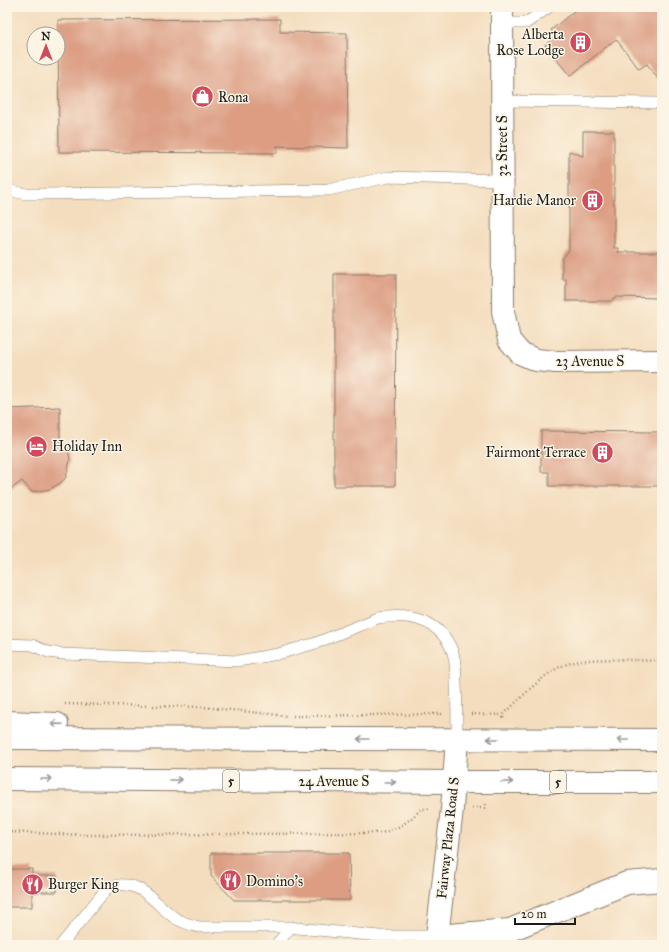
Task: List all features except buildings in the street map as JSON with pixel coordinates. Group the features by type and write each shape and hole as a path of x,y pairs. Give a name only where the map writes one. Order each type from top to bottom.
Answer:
{"main road":[{"name":"32 Street S","path":"502,15 503,311 509,340 520,353"},
{"name":"23 Avenue S","path":"520,353 536,360 556,362 662,361"},
{"path":"7,722 84,725 249,740"},
{"path":"7,738 249,740 662,740"},
{"name":"Fairway Plaza Road S","path":"437,941 454,782 457,739"},
{"name":"24 Avenue S","path":"7,779 662,782"},
{"path":"437,941 510,930 627,883 662,880"}],"lane":[{"path":"502,15 526,23 549,7"},
{"path":"502,101 656,103"},
{"path":"7,190 26,194 328,190 388,177 502,180"},
{"path":"7,644 32,645 48,652 63,654 238,661 278,654 316,643 378,618 412,617 422,620 434,627 445,639 453,654 456,667 457,739"},
{"path":"61,945 108,887 115,885 130,885 139,888 175,918 190,925 206,928 291,927 437,941"},
{"path":"276,945 291,927"}],"path":[{"path":"503,715 544,678 561,666 571,663 602,660 662,661"},
{"path":"62,704 203,707 288,716 414,714"},
{"path":"7,832 85,835 381,833 401,826 411,820 420,810"}],"place":[{"name":"Alberta Rose Lodge","path":"580,42"},
{"name":"Rona","path":"203,97"},
{"name":"Hardie Manor","path":"592,200"},
{"name":"Holiday Inn","path":"36,446"},
{"name":"Fairmont Terrace","path":"602,452"},
{"name":"Domino's","path":"231,881"},
{"name":"Burger King","path":"32,884"}]}
